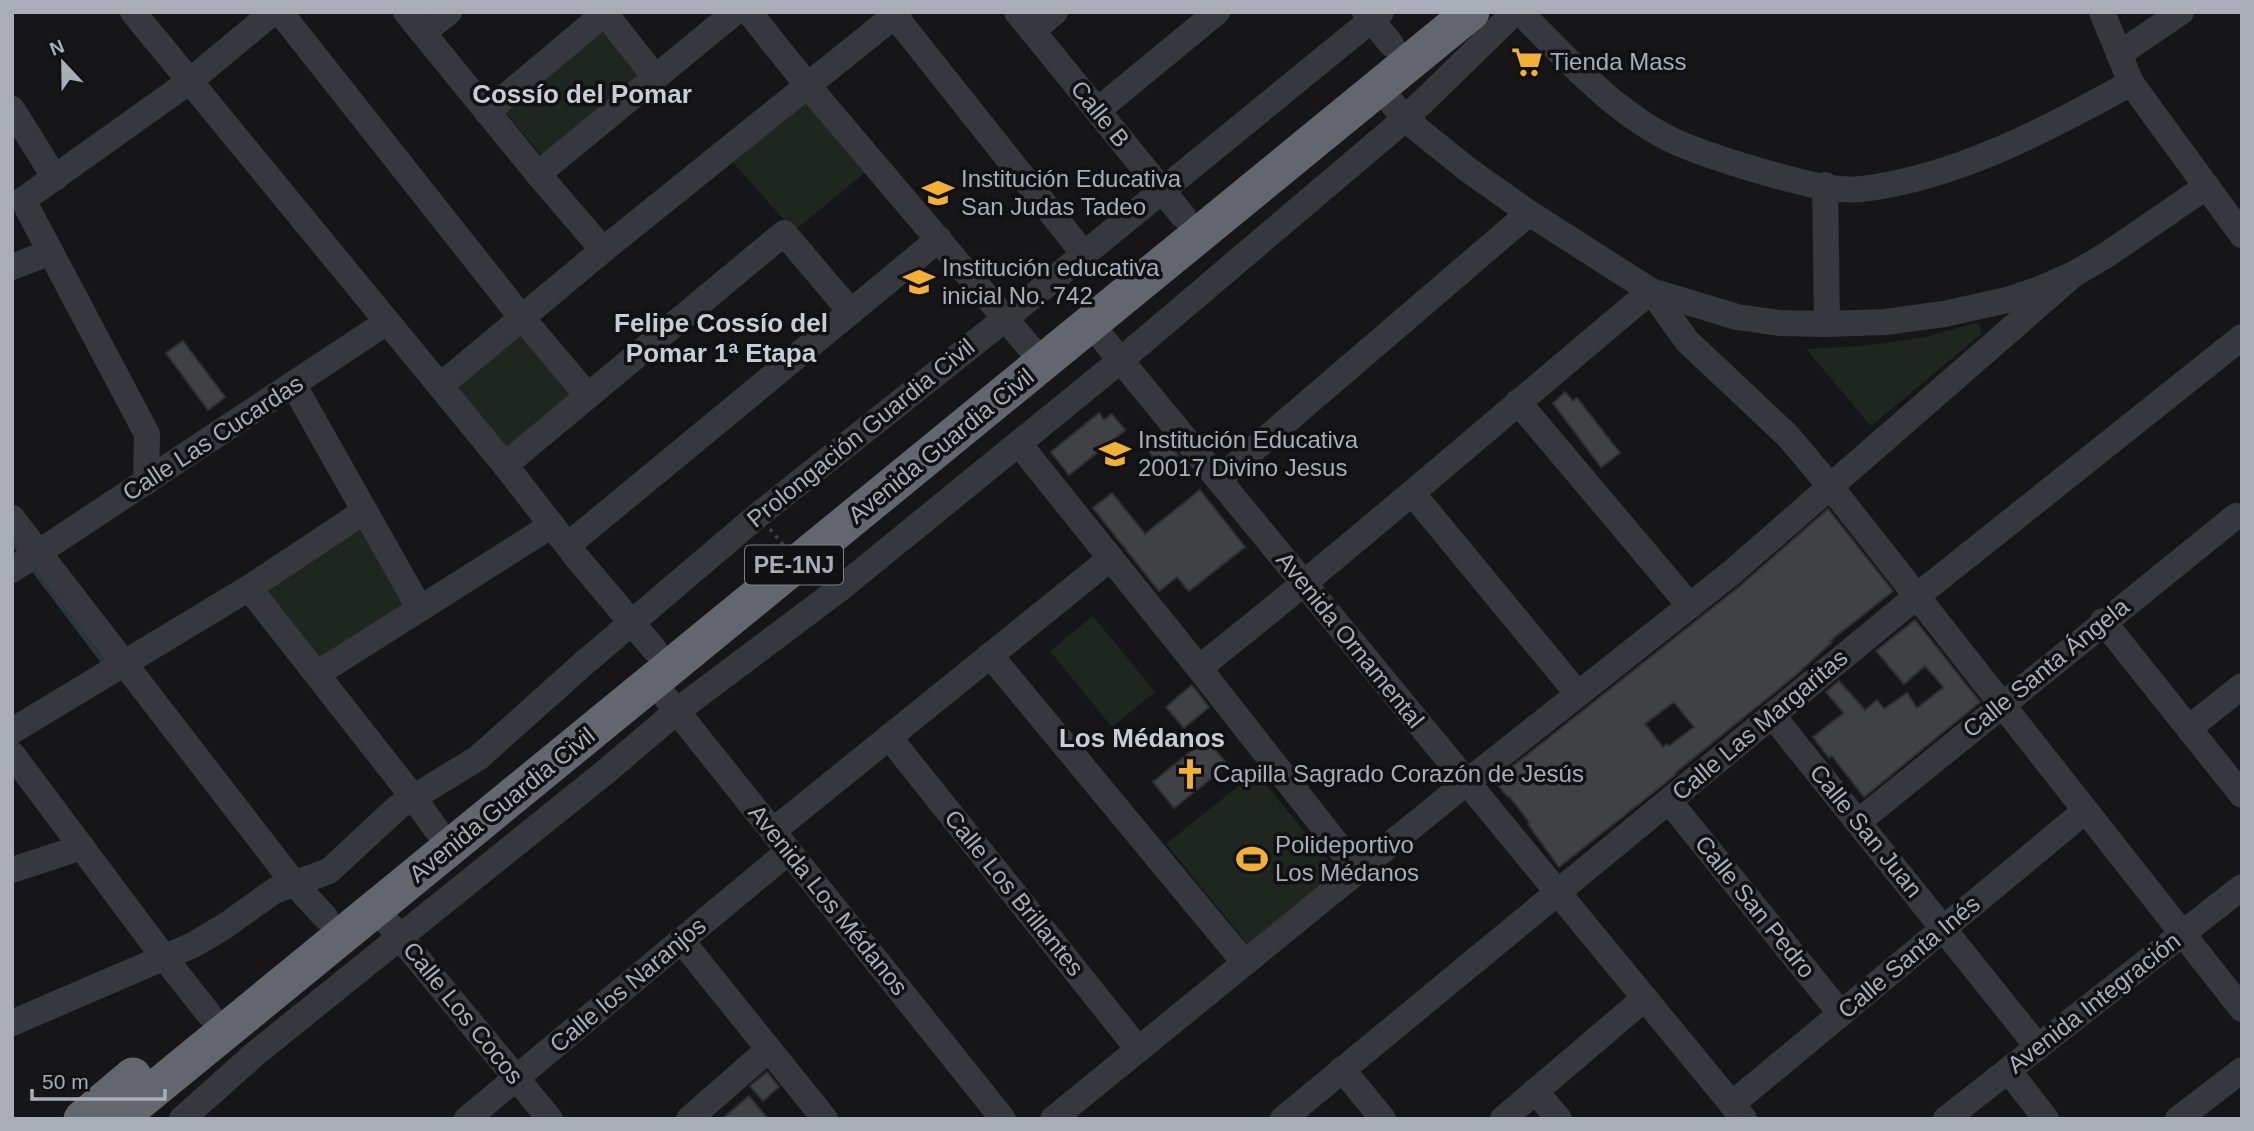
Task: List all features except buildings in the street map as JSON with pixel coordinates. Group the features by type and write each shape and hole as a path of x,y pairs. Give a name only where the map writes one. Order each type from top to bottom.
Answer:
{"highway":[{"name":"Avenida Guardia Civil","path":"82,1119 1025,341 1173,203 1377,22 1430,12"},
{"name":"Avenida Guardia Civil","path":"1025,341 1090,323 1471,12"},
{"name":"Avenida Guardia Civil","path":"118,1119 376,908 647,651"}],"street":[{"name":"Avenida Los Médanos","path":"133,12 505,465 647,651 677,711 1003,1119"},
{"path":"146,481 147,434 23,200 190,81 273,12"},
{"path":"280,12 522,318 588,396"},
{"path":"406,12 603,250"},
{"path":"423,33 449,12"},
{"path":"538,174 735,12"},
{"path":"749,12 808,86 1025,341 1084,254 1173,203"},
{"path":"1024,22 1055,12"},
{"path":"1098,110 1217,12"},
{"path":"184,1118 256,1053 609,769 677,711 821,603 1121,360 1405,119 1518,12 1596,89 1654,129 1678,142 1737,164 1825,186 1860,189 1940,173 2043,131 2131,83"},
{"path":"2102,12 2131,83 2242,235"},
{"path":"2119,54 2181,12"},
{"path":"487,112 605,13 655,77"},
{"path":"440,386 603,250 897,14 1084,254"},
{"name":"Calle B","path":"1024,22 1173,203"},
{"path":"1379,87 1405,119 1467,169 1529,213 1651,291 1737,317 1779,323 1885,322 1944,314 2007,300 2074,274 2207,186"},
{"path":"12,109 55,178"},
{"path":"1825,186 1827,324"},
{"path":"1219,479 1529,213"},
{"path":"505,465 784,233 851,312"},
{"path":"317,674 420,609 560,535 851,312 939,239"},
{"path":"12,267 51,252"},
{"path":"1053,1119 1467,782 1690,606 2074,274"},
{"path":"1199,668 1304,585 1651,291"},
{"path":"1651,291 1687,341 1788,436 1830,486 2242,1009"},
{"name":"Calle Las Cucardas","path":"38,553 387,322"},
{"name":"Avenida Ornamental","path":"1090,323 1738,1111"},
{"name":"Calle Las Margaritas","path":"1283,1119 1917,596 2242,337"},
{"path":"293,384 420,609"},
{"path":"1518,402 1690,606"},
{"path":"1019,444 1358,871"},
{"path":"1413,494 1578,694"},
{"path":"12,731 249,588 365,511"},
{"name":"Calle Santa Ángela","path":"1858,822 2236,516"},
{"path":"12,519 293,882 325,917"},
{"path":"12,570 38,553"},
{"name":"Calle los Naranjos","path":"467,1119 681,940 889,737 1111,558"},
{"path":"249,588 436,829"},
{"path":"2103,621 2242,795"},
{"path":"12,1023 193,945 225,926 254,903 293,882 311,879 329,871 398,807 478,758 583,664 647,651"},
{"path":"990,655 1245,963"},
{"path":"2189,728 2242,686"},
{"name":"Calle San Juan","path":"1772,715 2038,1047"},
{"name":"Calle Los Brillantes","path":"889,737 1138,1049"},
{"path":"12,754 209,1014"},
{"name":"Calle San Pedro","path":"1669,801 1841,1014"},
{"name":"Calle Santa Inés","path":"1738,1111 1841,1014 2085,811"},
{"path":"12,870 82,847"},
{"name":"Avenida Integración","path":"1946,1119 2242,887"},
{"name":"Calle Los Cocos","path":"376,908 550,1119"},
{"path":"681,940 825,1119"},
{"path":"1503,1119 1645,998"},
{"path":"689,1119 769,1049"},
{"path":"1342,1069 1383,1119"},
{"path":"2008,1070 2046,1119"},
{"path":"2178,1119 2242,1070"},
{"path":"1535,1091 1559,1119"}],"path":[{"path":"770,529 807,573"}],"shaded area":[{"path":"605,20 646,72 542,156 500,106"},
{"path":"804,99 868,170 794,231 731,160"},
{"path":"1975,323 1980,324 1981,334 1871,426 1806,349 1864,346 1925,337"},
{"path":"525,327 579,394 506,451 453,388"},
{"path":"357,522 412,603 316,665 260,588"},
{"path":"1093,616 1155,692 1112,727 1050,651"},
{"name":"Polideportivo Los Médanos","path":"1256,772 1338,873 1249,946 1166,844"}],"waterway":[{"path":"12,541 23,556"},
{"path":"31,566 105,664"}],"place":[{"name":"Tienda Mass","path":"1527,62"},
{"name":"Institución Educativa San Judas Tadeo","path":"938,193"},
{"name":"Institución educativa inicial No. 742","path":"919,282"},
{"name":"Institución Educativa 20017 Divino Jesus","path":"1115,454"},
{"name":"Capilla Sagrado Corazón de Jesús","path":"1190,774"},
{"name":"Polideportivo Los Médanos","path":"1252,859"}],"district":[{"name":"Cossío del Pomar","path":"582,94"},
{"name":"Felipe Cossío del Pomar 1ª Etapa","path":"721,338"},
{"name":"Los Médanos","path":"1142,738"}]}
